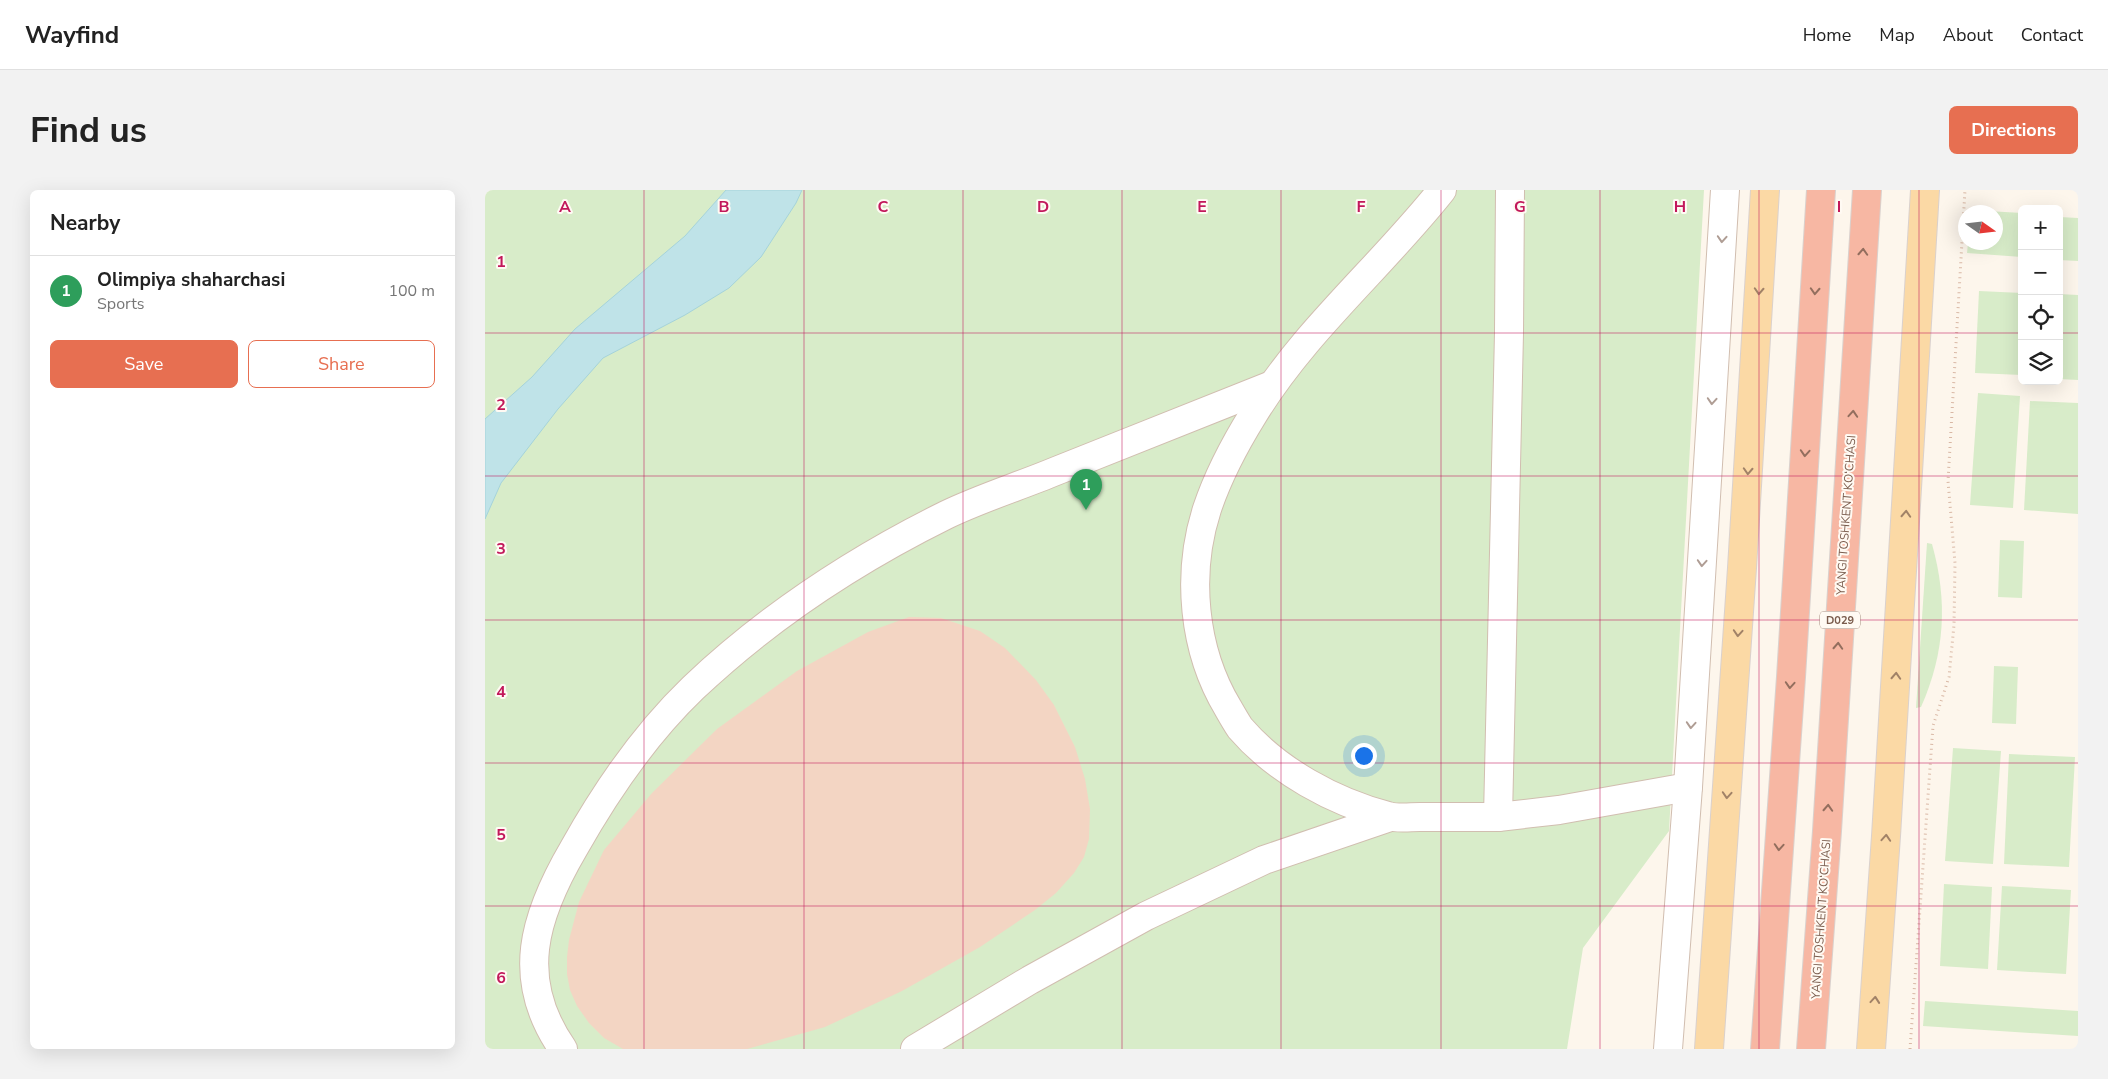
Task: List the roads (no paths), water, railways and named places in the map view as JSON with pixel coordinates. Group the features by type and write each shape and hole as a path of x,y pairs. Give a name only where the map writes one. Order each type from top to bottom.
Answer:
{"highway":[{"path":"1765,1049 1791,677 1821,190"},
{"name":"YANGI TOSHKENT KO‘CHASI","path":"1811,1049 1827,831 1867,190"}],"main road":[{"path":"1709,1049 1742,568 1765,190"},
{"path":"1871,1049 1885,864 1925,190"}],"lane":[{"path":"1442,190 1420,218 1316,330 1272,385 1235,446 1220,478 1207,510 1199,544 1195,579 1197,618 1205,657 1219,694 1240,727 1267,753 1296,776 1342,801 1390,817 1498,817 1559,810 1688,787"},
{"path":"1498,817 1509,333 1510,190"},
{"path":"1668,1049 1688,787 1725,190"},
{"path":"563,1049 551,1033 543,1012 534,967 538,926 545,904 563,866 610,789 634,755 692,690 724,661 794,606 869,556 948,514 1272,385"},
{"path":"915,1049 1030,980 1146,916 1264,860 1390,817"}],"water":[{"path":"726,190 802,190 796,203 761,257 729,288 685,315 603,358 558,409 501,483 485,519 485,419 532,377 575,329 685,236"}],"place":[{"name":"Olimpiya shaharchasi","path":"1086,510"}]}
